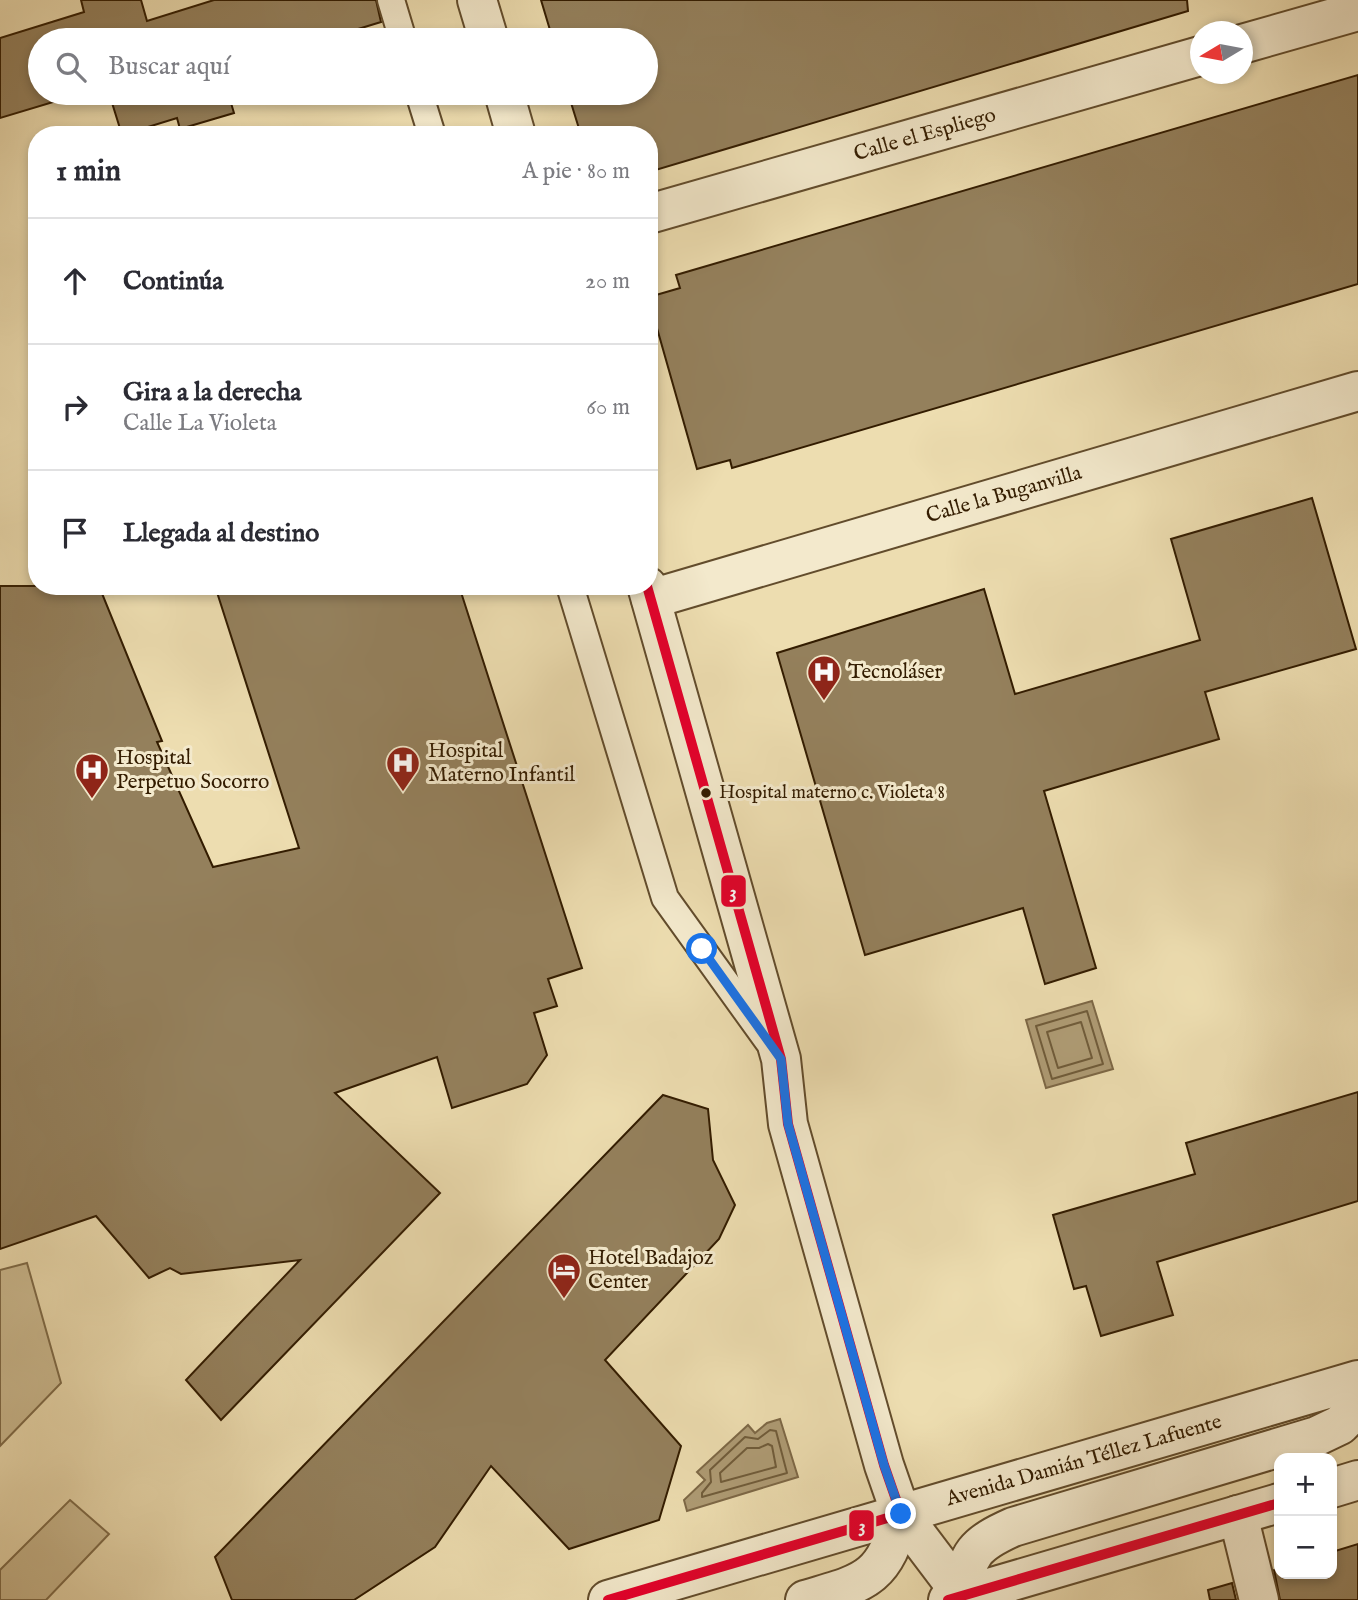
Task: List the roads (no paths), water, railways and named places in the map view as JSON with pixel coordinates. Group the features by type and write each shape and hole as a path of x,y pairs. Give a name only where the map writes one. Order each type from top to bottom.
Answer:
{"street":[{"path":"477,0 485,28"},
{"path":"1253,41 1358,11"},
{"name":"Calle el Espliego","path":"658,211 1190,60"},
{"path":"507,105 513,126"},
{"name":"Calle la Buganvilla","path":"658,590 1358,391"},
{"path":"650,595 781,1059 788,1124 884,1465 901,1514 960,1598"},
{"name":"Avenida Damián Téllez Lafuente","path":"608,1600 1358,1381"},
{"path":"960,1598 964,1570 971,1556 996,1534 1317,1436 1340,1425 1358,1407"},
{"path":"1337,1486 1358,1480"},
{"path":"960,1598 1274,1504"},
{"path":"805,1600 864,1581 877,1570 888,1553 901,1514"},
{"path":"1238,1515 1259,1600"}],"lane":[{"path":"391,0 399,28"},
{"path":"423,105 429,126"},
{"path":"573,595 665,898 781,1059"}],"water":[{"path":"1092,1001 1113,1069 1046,1088 1026,1020"},
{"path":"780,1419 798,1477 687,1511 684,1500 705,1480 697,1472 748,1425 755,1433 767,1423"}],"place":[{"name":"Tecnoláser","path":"824,702"},
{"name":"Hospital Materno Infantil","path":"403,793"},
{"name":"Hospital materno c. Violeta 8","path":"706,793"},
{"name":"Hospital Perpetuo Socorro","path":"92,800"},
{"name":"Hotel Badajoz Center","path":"564,1300"}]}
